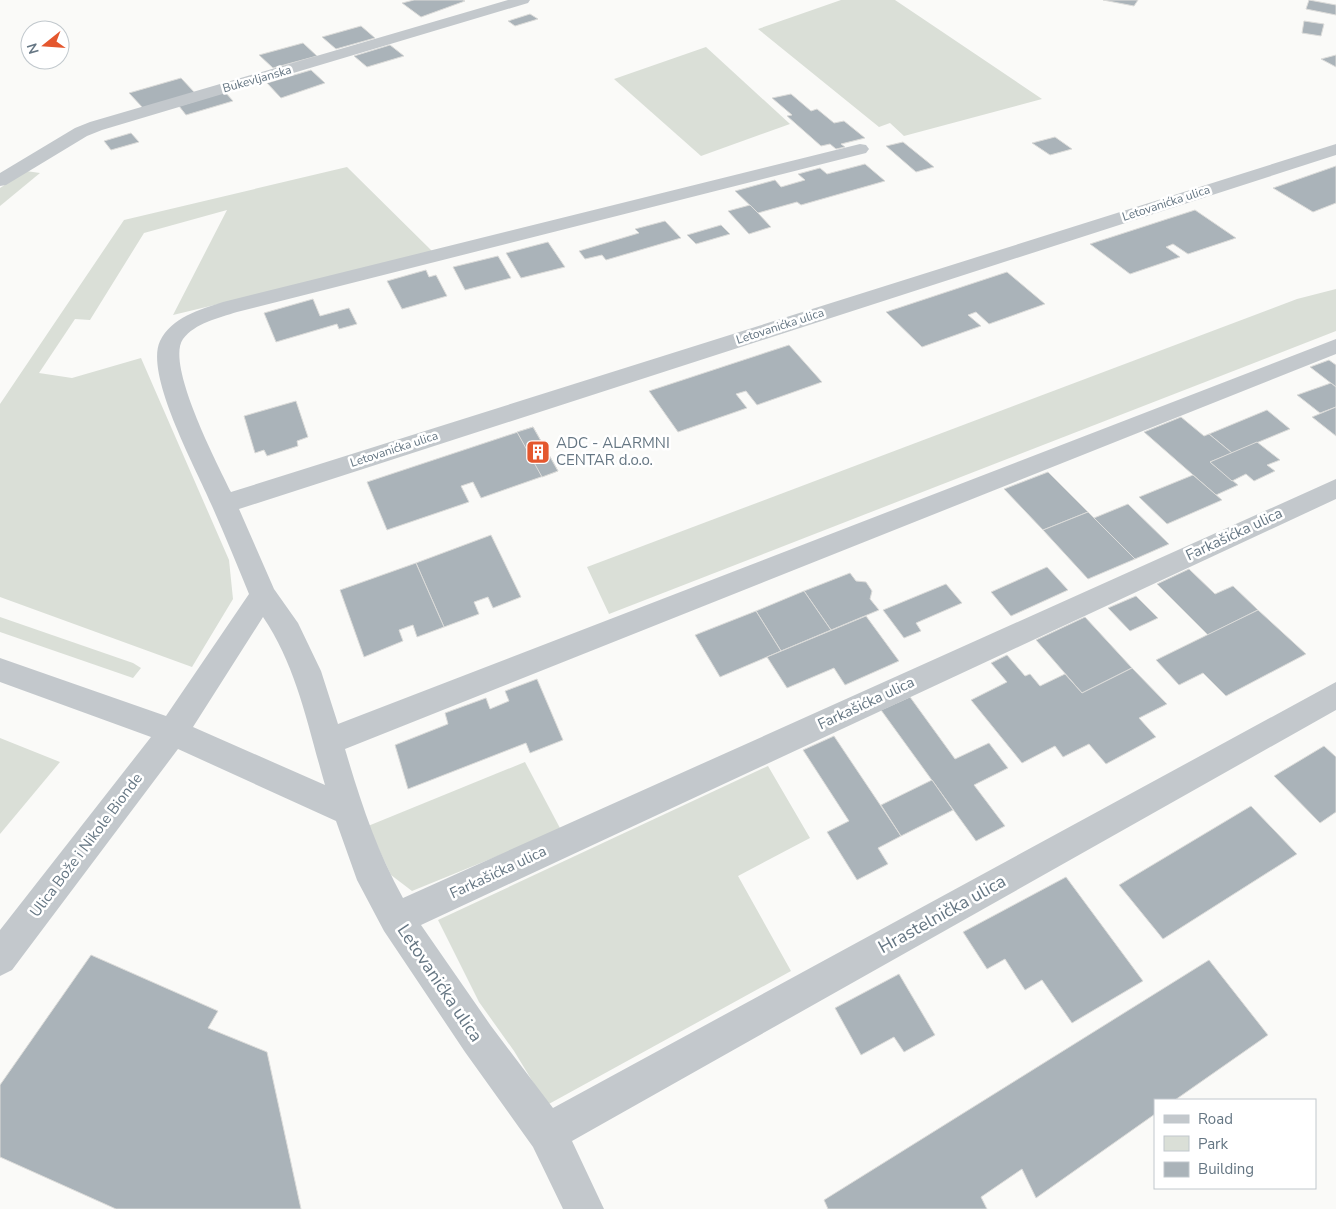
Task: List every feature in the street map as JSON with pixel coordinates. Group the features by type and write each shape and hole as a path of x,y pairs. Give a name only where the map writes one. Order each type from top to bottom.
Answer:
{"street":[{"name":"Bukevljanska","path":"0,181 81,132 96,126 523,0"},
{"name":"Letovanićka ulica","path":"584,1209 547,1133 478,1038 396,918 369,868 348,811 308,671 288,631 263,595 224,504 195,443 169,370 169,344 182,328 192,321 230,307 860,148"},
{"name":"Letovanićka ulica","path":"224,504 1336,148"},
{"path":"328,742 1336,346"},
{"name":"Farkašićka ulica","path":"396,918 1336,488"},
{"name":"Ulica Bože i Nikole Bionde","path":"0,958 173,732 263,595"},
{"path":"0,670 173,732 348,811"},
{"name":"Hrastelnička ulica","path":"547,1133 1336,695"}],"green space":[{"path":"841,0 895,0 1042,99 904,136 890,123 879,127 758,29"},
{"path":"706,47 790,124 701,156 614,79"},
{"path":"347,167 433,252 173,315 227,210 144,233 90,320 75,319 39,373 72,378 141,358 229,560 233,599 192,667 0,597 0,404 124,220"},
{"path":"26,171 40,173 0,206 0,188"},
{"path":"1336,289 1336,331 609,614 587,567 1297,299"},
{"path":"0,617 133,663 141,668 133,678 0,632"},
{"path":"0,738 60,762 0,834"},
{"path":"525,762 561,830 412,891 391,875 368,826"},
{"path":"768,766 810,838 738,876 791,971 547,1105 514,1051 479,1002 438,920"}],"building":[{"path":"414,0 465,1 421,17 402,3"},
{"path":"1103,0 1138,0 1134,6"},
{"path":"1309,0 1336,5 1336,15 1306,9"},
{"path":"530,14 538,19 515,26 508,21"},
{"path":"1304,21 1324,24 1321,36 1302,33"},
{"path":"361,26 375,38 336,49 322,37"},
{"path":"303,43 317,56 273,68 259,55"},
{"path":"390,45 404,56 367,67 354,56"},
{"path":"1336,55 1336,67 1321,59"},
{"path":"311,70 325,83 281,98 267,83"},
{"path":"181,78 195,93 143,108 129,93"},
{"path":"225,92 233,101 186,115 179,106"},
{"path":"791,94 811,111 817,109 834,123 844,121 865,138 841,144 845,147 836,149 830,144 821,146 787,116 792,115 772,98"},
{"path":"131,133 139,142 111,150 104,141"},
{"path":"1055,137 1072,149 1050,155 1032,143"},
{"path":"903,142 934,167 916,172 886,146"},
{"path":"865,164 885,181 801,205 797,202 758,213 735,191 775,180 781,187 805,180 798,174 820,168 827,174"},
{"path":"1336,166 1336,203 1313,212 1273,188"},
{"path":"750,205 771,227 749,234 728,211"},
{"path":"1195,210 1236,238 1188,254 1173,244 1166,247 1180,257 1130,274 1090,244"},
{"path":"665,221 681,238 606,260 602,255 585,259 579,251 639,233 635,229"},
{"path":"721,225 730,234 696,244 687,235"},
{"path":"548,242 565,267 521,278 506,253"},
{"path":"498,256 511,278 465,290 453,267"},
{"path":"426,270 429,277 436,275 447,296 402,309 387,281"},
{"path":"1007,272 1045,304 989,324 976,312 968,315 981,326 922,347 886,312"},
{"path":"313,299 320,316 349,308 357,324 339,329 337,324 276,342 264,313"},
{"path":"789,345 822,382 757,405 746,391 736,394 747,408 678,432 649,391"},
{"path":"1329,360 1336,365 1336,387 1310,367"},
{"path":"1331,383 1336,387 1336,407 1320,413 1297,395"},
{"path":"296,401 308,437 297,441 298,446 267,456 264,450 255,453 244,416"},
{"path":"1336,407 1336,436 1312,417"},
{"path":"1267,410 1290,429 1232,453 1209,434"},
{"path":"1181,417 1204,436 1209,434 1232,453 1210,462 1238,485 1216,495 1144,432"},
{"path":"533,427 558,471 481,498 473,482 461,486 469,502 387,530 367,482"},
{"name":"ADC - ALARMNI CENTAR d.o.o.","path":"533,427 558,471 542,477 517,432"},
{"path":"1257,442 1280,460 1267,465 1275,471 1254,481 1246,474 1232,481 1210,462"},
{"path":"1048,472 1088,512 1043,530 1004,489"},
{"path":"1193,475 1222,500 1167,524 1139,497"},
{"path":"1128,504 1169,544 1135,559 1094,518"},
{"path":"1088,512 1135,559 1088,579 1043,530"},
{"path":"491,535 521,597 493,608 488,597 474,602 479,614 444,627 416,563"},
{"path":"416,563 444,627 417,637 413,625 399,630 403,641 364,657 340,590"},
{"path":"1047,567 1068,590 1011,616 991,592"},
{"path":"1189,569 1215,594 1233,586 1258,610 1208,635 1157,584"},
{"path":"850,573 856,581 866,582 872,591 870,599 879,610 831,630 804,591"},
{"path":"946,584 962,603 916,623 921,631 904,638 883,610"},
{"path":"804,591 831,630 781,651 756,611"},
{"path":"1136,596 1158,618 1130,631 1108,608"},
{"path":"1258,610 1306,654 1226,696 1203,673 1179,685 1156,660"},
{"path":"756,611 781,651 720,677 695,635"},
{"path":"866,616 899,661 845,685 834,668 787,688 767,657"},
{"path":"1085,617 1132,668 1082,693 1036,640"},
{"path":"1007,655 1025,676 1030,674 1040,686 1065,674 1082,693 1132,668 1167,704 1139,718 1156,737 1106,764 1089,744 1063,757 1055,746 1022,763 971,700 1007,682 991,663"},
{"path":"537,679 563,740 530,753 526,743 408,789 395,745 448,724 445,713 486,698 490,709 509,701 505,691"},
{"path":"910,697 955,759 989,743 1008,768 974,785 1005,826 976,841 881,710"},
{"path":"834,736 901,836 878,848 888,864 857,880 827,832 849,821 803,750"},
{"path":"1324,746 1336,757 1336,812 1320,823 1274,776"},
{"path":"932,780 953,810 901,836 881,805"},
{"path":"1251,806 1297,854 1163,939 1119,885"},
{"path":"1066,877 1143,981 1072,1023 1042,980 1025,990 1005,959 987,969 963,932"},
{"path":"91,955 218,1011 208,1028 267,1052 301,1209 116,1209 0,1157 0,1085"},
{"path":"1209,960 1268,1035 1176,1099 1154,1099 1154,1115 1036,1198 1022,1169 981,1197 987,1209 828,1209 824,1200"},
{"path":"899,974 935,1035 904,1052 894,1037 861,1055 835,1008"}],"place":[{"name":"ADC - ALARMNI CENTAR d.o.o.","path":"538,452"}]}
